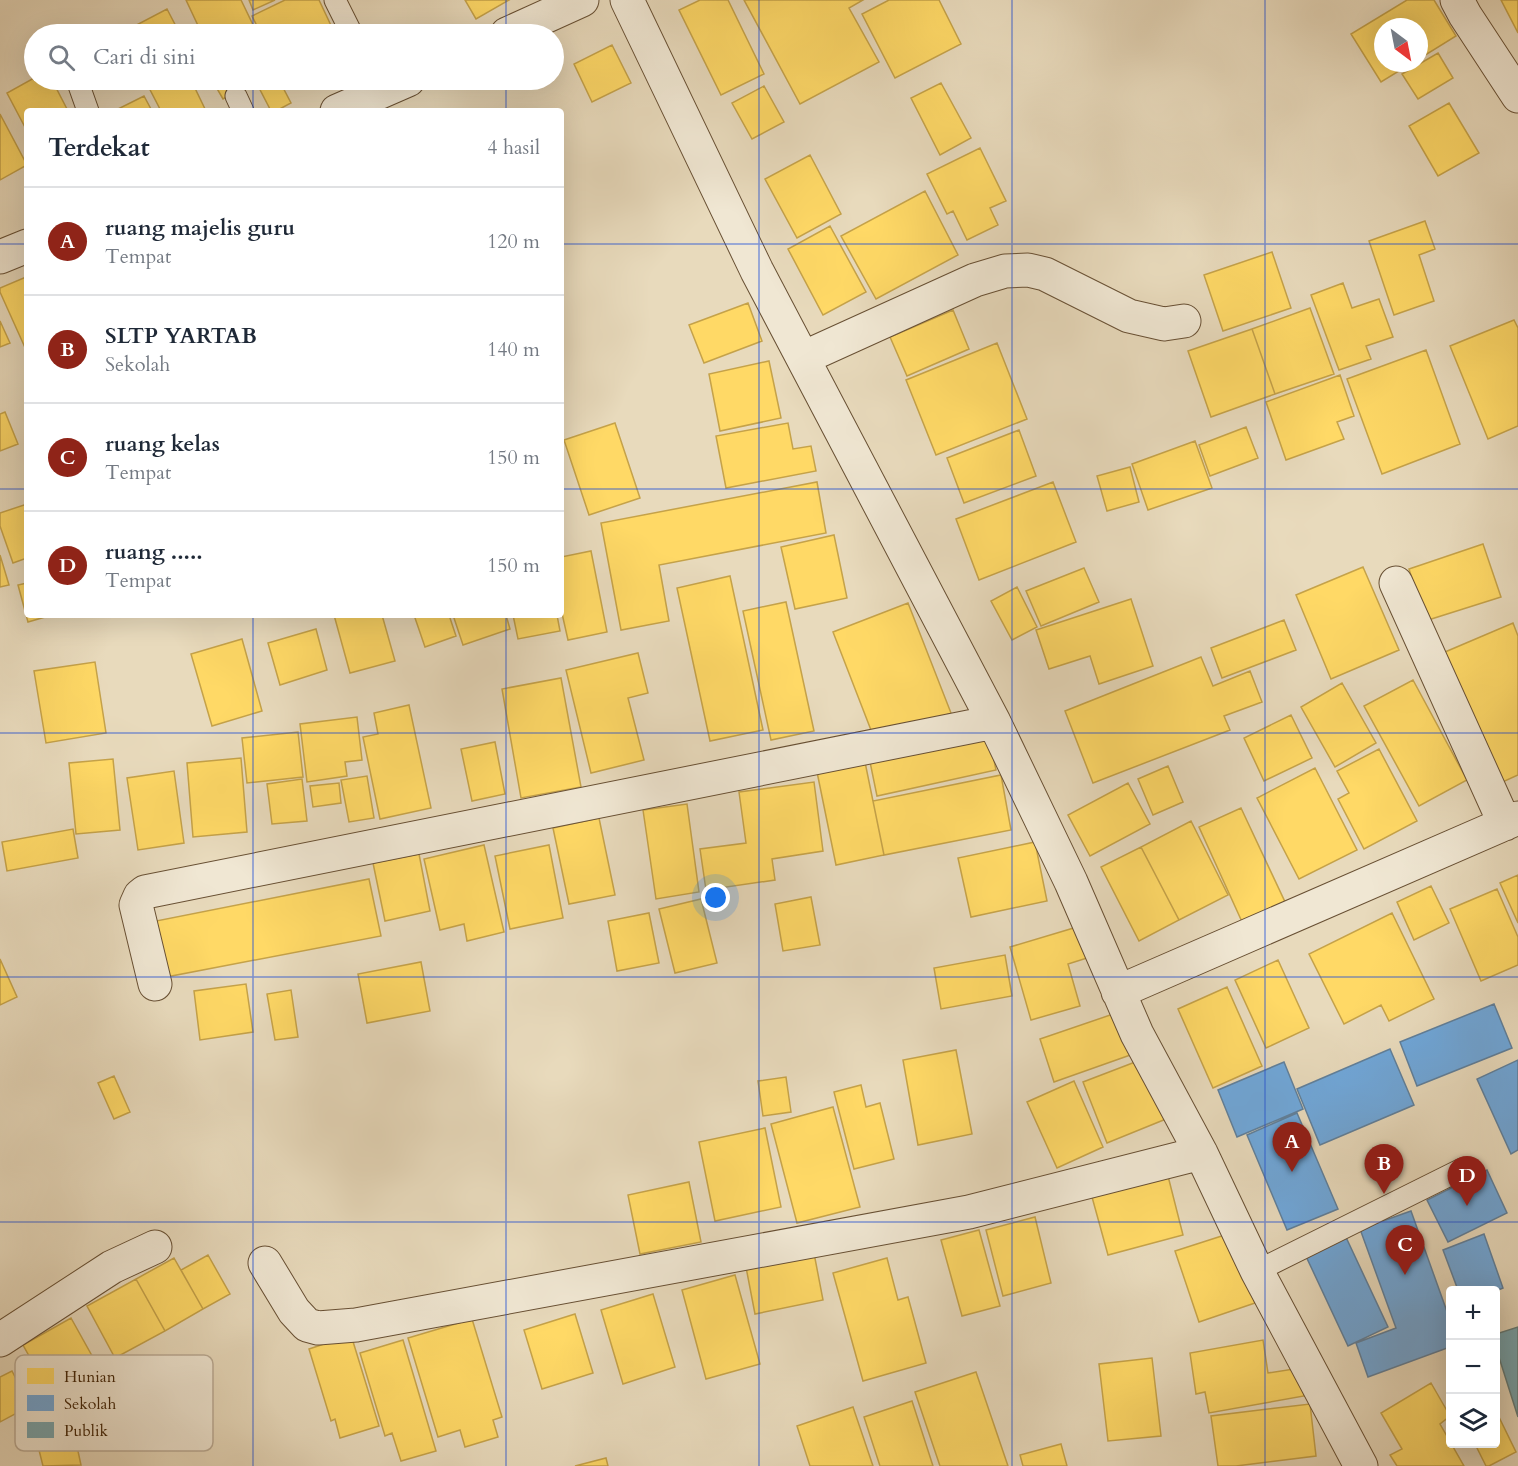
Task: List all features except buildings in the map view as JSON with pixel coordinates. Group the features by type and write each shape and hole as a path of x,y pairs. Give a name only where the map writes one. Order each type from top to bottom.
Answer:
{"street":[{"path":"529,24 582,0"},
{"path":"627,0 757,272 994,722 1071,882 1137,1034 1201,1153 1257,1271 1361,1466"},
{"path":"1457,0 1518,96"},
{"path":"343,108 376,90"},
{"path":"0,257 24,247"},
{"path":"803,358 975,280 1005,271 1028,270 1046,274 1130,316 1164,324 1184,321"},
{"path":"1118,992 1512,821 1396,583"},
{"path":"155,984 135,905 145,892 994,722"},
{"path":"265,1263 294,1311 307,1325 318,1328 356,1325 969,1212 1201,1153"},
{"path":"0,1340 112,1267 155,1247"}],"lane":[{"path":"335,0 347,24"},
{"path":"81,90 87,108"},
{"path":"1257,1271 1462,1169"}],"place":[{"name":"ruang majelis guru","path":"1292,1172"},
{"name":"SLTP YARTAB","path":"1384,1194"},
{"name":"ruang .....","path":"1467,1206"},
{"name":"ruang kelas","path":"1405,1275"}]}
